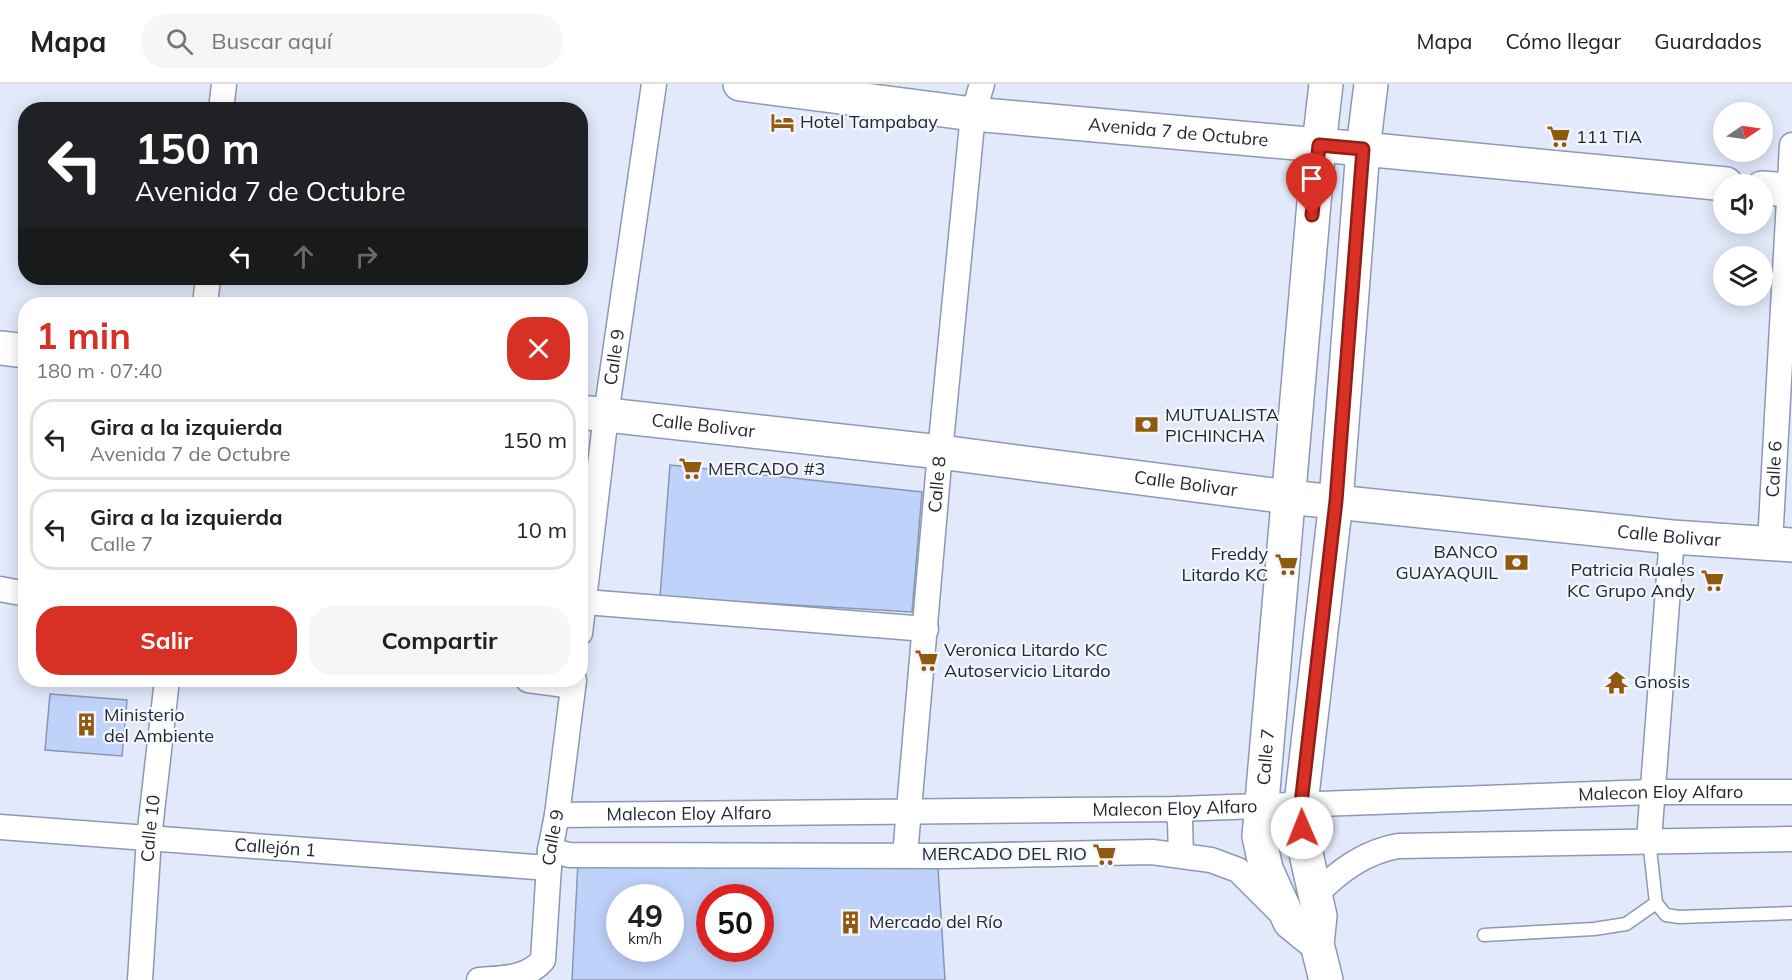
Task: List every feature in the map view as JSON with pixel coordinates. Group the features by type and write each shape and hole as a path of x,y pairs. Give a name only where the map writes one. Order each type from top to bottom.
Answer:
{"main road":[{"name":"Avenida 7 de Octubre","path":"740,84 974,94 1319,145 1713,183"},
{"name":"Calle 7","path":"1322,963 1290,922 1266,869 1259,836 1326,84"},
{"name":"Calle 7","path":"1322,963 1320,916 1302,828 1301,804 1336,501 1363,149 1371,84"},
{"path":"0,348 18,350"},
{"name":"Calle Bolivar","path":"593,414 940,452 1288,496 1672,537 1781,544"}],"street":[{"path":"222,102 224,84"},
{"name":"Calle 9","path":"588,532 593,414 654,84"},
{"name":"Calle 8","path":"905,855 907,812 926,629 940,452 974,94"},
{"name":"Calle 6","path":"1781,544 1781,189 1792,145"},
{"path":"1649,840 1672,537"},
{"path":"0,589 18,592"},
{"path":"588,602 926,629"},
{"name":"Calle 10","path":"140,980 149,838 166,687"},
{"name":"Calle 9","path":"479,980 517,977 536,969 543,960 550,859 573,687"},
{"name":"Malecon Eloy Alfaro","path":"557,815 1177,809 1652,792 1792,792"},
{"path":"1177,809 1180,822 1181,855"},
{"name":"Callejón 1","path":"0,827 149,838 550,859"},
{"path":"1315,896 1331,878 1347,867 1380,849 1398,846 1792,838"},
{"path":"550,859 569,855 948,856 1152,852 1211,860 1238,870 1290,922"}],"lane":[{"path":"1649,840 1656,903 1666,915 1679,918 1792,914"},
{"path":"1484,934 1594,929 1626,924 1656,903"}],"building":[{"path":"670,465 922,492 912,612 660,597"},
{"name":"Ministerio del Ambiente","path":"50,694 127,700 122,756 45,750"},
{"name":"Mercado del Río","path":"578,862 938,868 945,980 572,980"}],"place":[{"name":"Hotel Tampabay","path":"782,122"},
{"name":"111 TIA","path":"1558,137"},
{"name":"MUTUALISTA PICHINCHA","path":"1147,425"},
{"name":"MERCADO #3","path":"690,469"},
{"name":"BANCO GUAYAQUIL","path":"1516,562"},
{"name":"Freddy Litardo KC","path":"1286,564"},
{"name":"Patricia Ruales KC Grupo Andy","path":"1713,580"},
{"name":"Veronica Litardo KC Autoservicio Litardo","path":"926,660"},
{"name":"Gnosis","path":"1616,682"},
{"name":"Ministerio del Ambiente","path":"86,725"},
{"name":"MERCADO DEL RIO","path":"1105,854"},
{"name":"Mercado del Río","path":"851,922"}],"route":[{"path":"1302,828 1301,804 1336,501 1363,149 1319,145 1312,215"}]}
